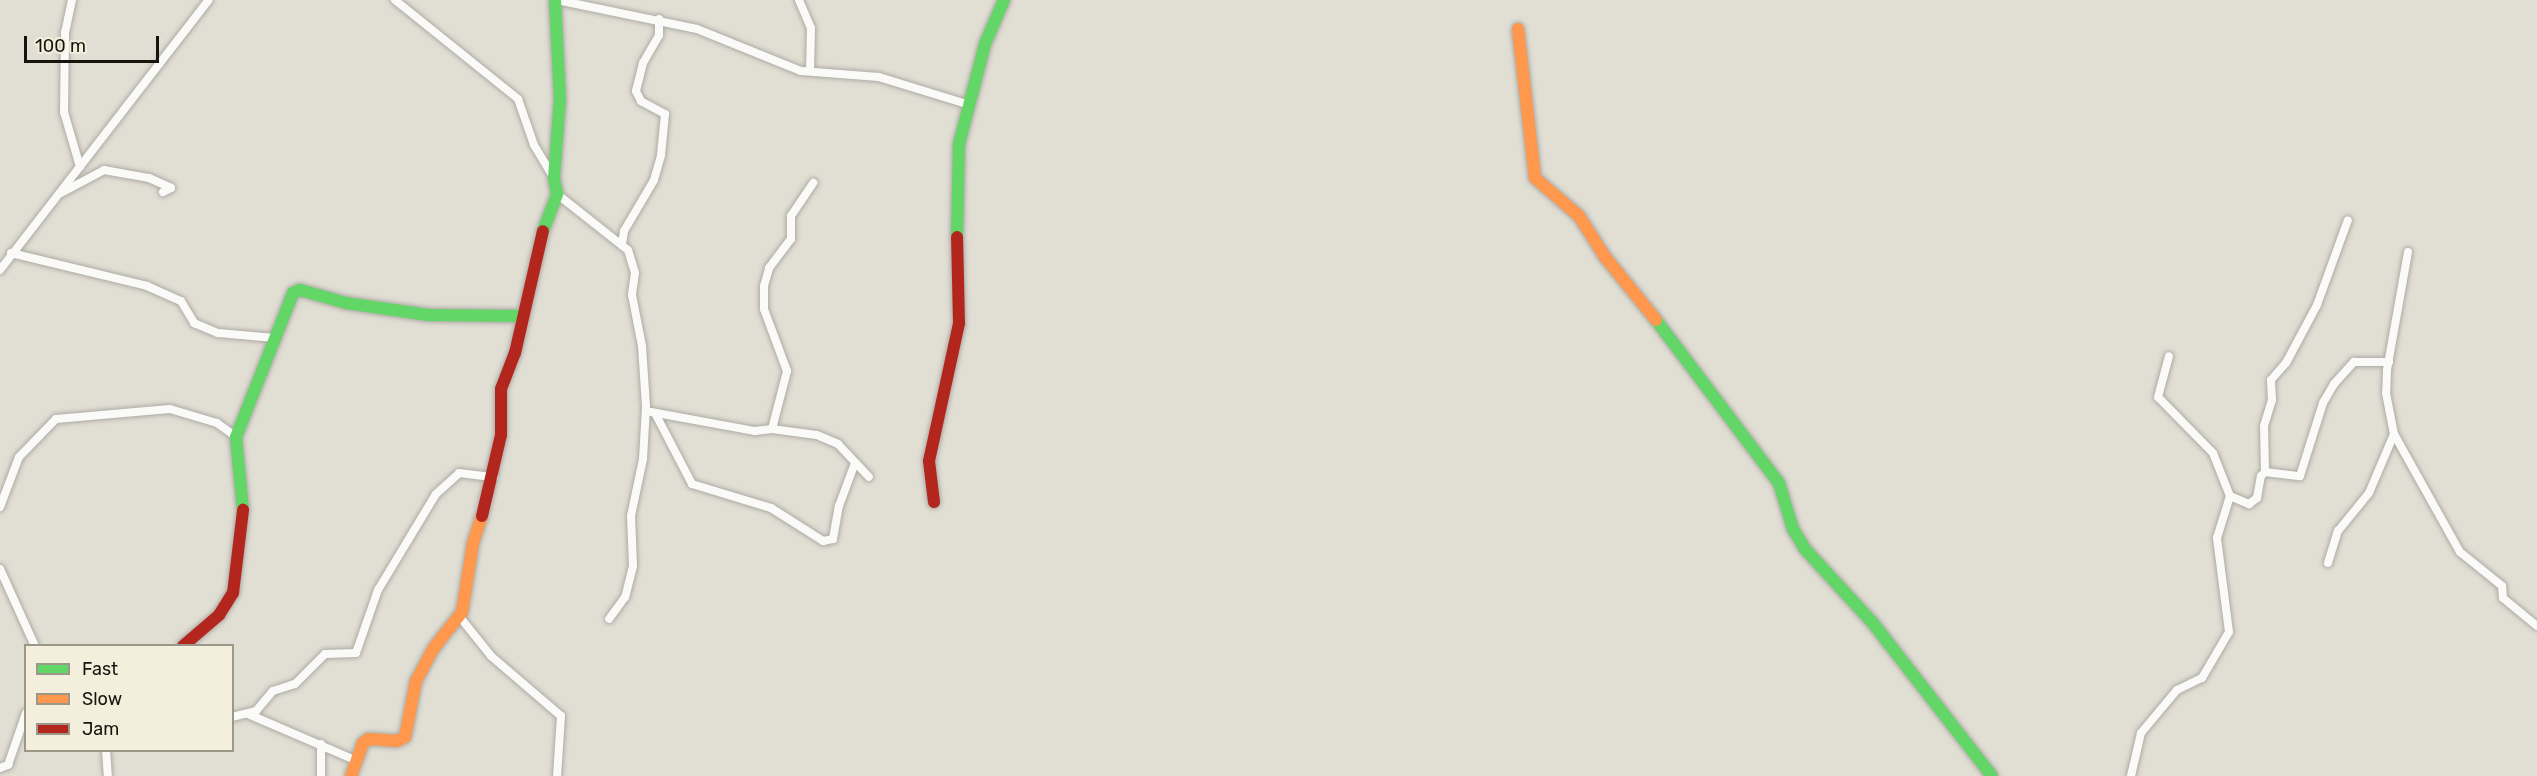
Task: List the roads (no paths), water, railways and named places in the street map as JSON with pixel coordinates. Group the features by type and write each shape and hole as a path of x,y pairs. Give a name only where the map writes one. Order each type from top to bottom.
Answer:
{"street":[{"path":"72,0 65,32 64,112 80,167"},
{"path":"0,270 201,5 209,0"},
{"path":"395,0 518,99 534,145 554,178"},
{"path":"351,776 363,743 369,739 397,741 405,737 416,681 433,649 459,616 473,543 494,477 501,435 501,389 523,316 537,247 557,194 554,178 560,99 556,0 608,13 659,19 698,29 786,66 810,71 879,77 968,104"},
{"path":"799,0 811,28 810,71"},
{"path":"934,502 929,461 936,421 949,383 959,323 957,170 968,104 985,44 1004,0"},
{"path":"622,244 624,231 654,180 661,155 665,114 641,101 636,91 643,63 659,35 659,19"},
{"path":"1518,28 1523,98 1535,178 1579,216 1605,257 1703,378 1783,491 1793,529 1805,549 1872,622 1992,776"},
{"path":"56,196 104,170 160,181 171,188 163,192"},
{"path":"772,429 787,371 764,309 764,286 769,268 791,239 791,216 813,183"},
{"path":"557,194 622,244 633,260 635,273 632,295 642,346 644,412 642,475 631,516 633,566 625,597 609,619"},
{"path":"2230,496 2243,503 2253,503 2265,472 2264,426 2272,400 2271,380 2286,363 2317,305 2348,220"},
{"path":"2408,252 2389,362 2386,393 2394,434 2460,552 2502,586 2503,598 2537,626"},
{"path":"11,253 147,286 180,301 194,323 218,333 275,338"},
{"path":"184,644 219,615 234,586 244,498 237,432 275,338 281,331 293,293 300,290 346,303 428,315 523,316"},
{"path":"2131,776 2141,733 2177,690 2202,678 2227,639 2229,623 2217,538 2230,496 2213,453 2158,397 2169,356"},
{"path":"2265,472 2300,476 2323,403 2334,384 2354,362 2389,362"},
{"path":"0,507 18,457 56,418 170,409 237,432"},
{"path":"644,412 755,431 772,429 817,435 838,444 869,477"},
{"path":"655,413 692,484 771,508 823,541 833,539 839,506 855,463"},
{"path":"2328,563 2338,531 2369,493 2394,434"},
{"path":"234,717 248,714 260,707 273,691 295,684 325,654 356,653 378,590 436,494 459,473 494,477"},
{"path":"0,569 35,644"},
{"path":"459,616 491,656 561,716 557,776"},
{"path":"248,714 355,760"},
{"path":"0,768 8,765 24,719"},
{"path":"321,744 321,776"},
{"path":"106,752 108,776"}]}
